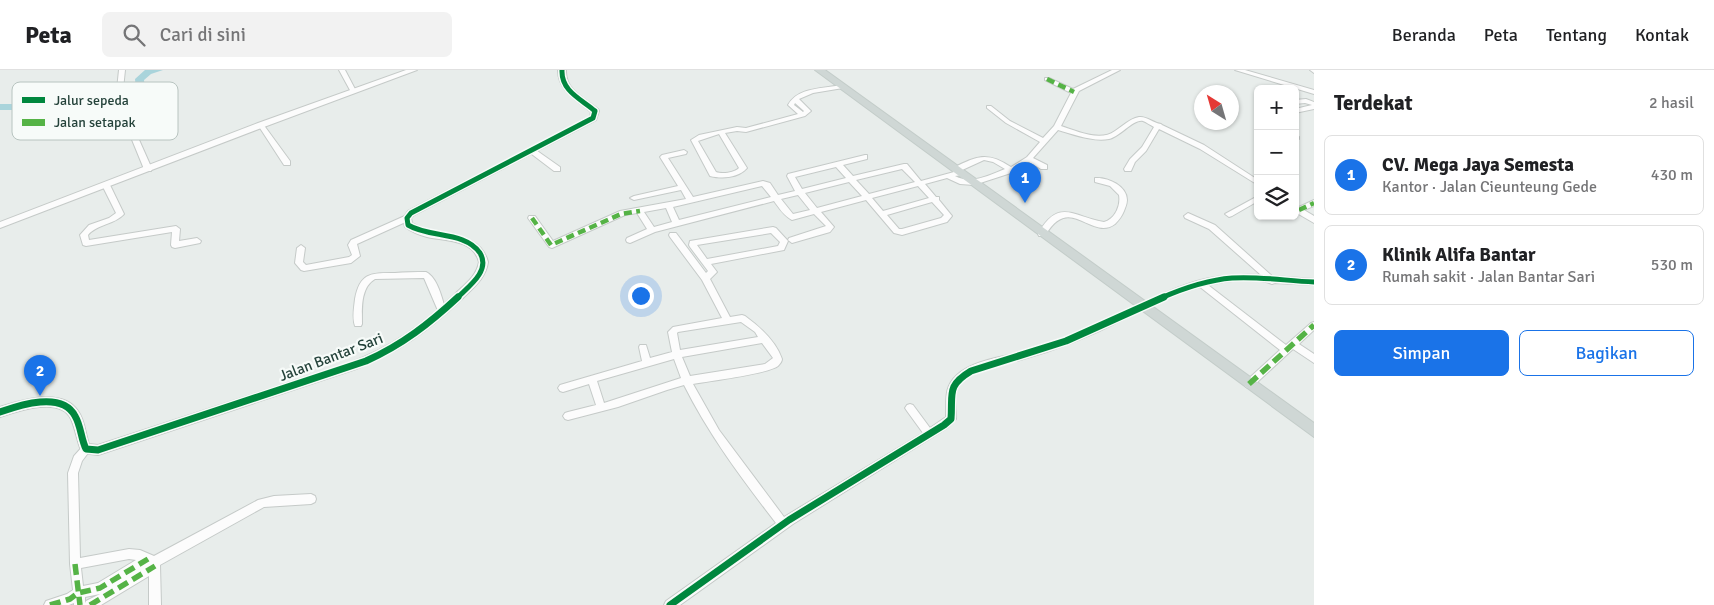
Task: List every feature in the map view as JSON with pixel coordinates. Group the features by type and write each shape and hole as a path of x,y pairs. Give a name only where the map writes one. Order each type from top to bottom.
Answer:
{"main road":[{"path":"819,70 954,173 974,183 1314,431"}],"street":[{"path":"342,70 353,90"},
{"path":"0,225 353,90 413,70"},
{"path":"301,248 299,266 304,268 352,260 356,256 352,245 354,242 408,218 411,213 589,121 595,114 595,111 565,87 561,79 562,70"},
{"path":"974,183 1011,170 1029,160 1057,127 1074,92 1082,86 1117,70"},
{"path":"1238,70 1314,92"},
{"path":"1047,79 1074,92"},
{"path":"721,132 743,168 739,172 720,176 712,172 694,140 721,132 737,129 746,130 803,115 808,112 795,99 805,94 841,87"},
{"path":"1299,101 1303,100 1314,105"},
{"path":"1299,110 1314,105"},
{"path":"989,107 1014,126 1045,142"},
{"path":"1057,127 1085,135 1110,137 1138,118 1159,125 1202,147 1254,181"},
{"path":"260,125 288,163"},
{"path":"1128,169 1132,158 1146,147 1151,133 1159,125"},
{"path":"136,140 148,169"},
{"path":"531,150 557,169"},
{"path":"684,152 664,157 691,200"},
{"path":"792,240 829,228 829,225 791,180 791,176 865,157"},
{"path":"532,218 551,245 621,214 722,194 763,183 787,214 792,216 954,173 986,157 994,159 1011,170"},
{"path":"1029,160 1044,167"},
{"path":"630,240 677,222 777,199 850,179 904,166 936,199 947,214 946,219 902,232 895,230 850,179 838,164"},
{"path":"1042,234 1049,222 1055,217 1063,215 1073,215 1092,224 1110,224 1117,217 1124,201 1123,194 1114,185 1098,180"},
{"path":"106,185 120,214 117,218 90,227 84,235 86,243 176,229 175,245 197,241"},
{"path":"634,198 683,187"},
{"path":"722,194 729,210"},
{"path":"646,196 653,208"},
{"path":"881,214 936,199"},
{"path":"1230,214 1254,200"},
{"path":"1299,208 1314,203"},
{"path":"668,205 677,222"},
{"path":"1299,210 1314,220"},
{"path":"640,211 652,230"},
{"path":"1188,216 1212,227 1272,280"},
{"name":"Jalan Bantar Sari","path":"86,449 98,450 168,428 373,358 406,341 470,286 482,268 482,257 476,248 468,244 418,232 408,225 408,218"},
{"path":"705,262 781,248 784,241 773,230 696,242 693,245 705,262 713,273 705,278"},
{"path":"673,235 705,278 728,321"},
{"path":"358,324 359,298 368,280 374,276 426,275 430,280 442,312"},
{"path":"670,605 783,524 944,426 951,419 953,408 950,392 962,375 975,368 1033,353 1142,306 1222,278 1314,282"},
{"path":"1202,284 1290,348 1314,359"},
{"path":"568,416 629,399 668,384 687,381 766,367 775,363 778,359 754,325 747,323 742,318 676,329 672,332 677,354 687,381 728,452 783,524"},
{"path":"1249,384 1314,325"},
{"path":"563,388 677,354 764,339"},
{"path":"642,347 647,362"},
{"path":"592,379 601,407"},
{"path":"0,412 20,406 54,403 69,408 75,414 82,442 86,449 78,459 73,473 75,564 79,599"},
{"path":"910,408 929,434"},
{"path":"50,605 70,599 79,599 262,503 273,500 293,501 311,498"},
{"path":"75,564 129,554 140,555 152,562"},
{"path":"90,605 116,591 152,562"},
{"path":"152,562 155,605"}],"waterway":[{"path":"140,82 139,79 148,72 159,70"},
{"path":"0,107 12,107"}],"marked path":[{"path":"1047,79 1074,92"},
{"path":"1299,210 1314,203"},
{"path":"532,218 551,245 621,214 640,211"},
{"path":"1249,384 1314,325"},
{"path":"50,605 70,599 78,593 100,588 148,559"},
{"path":"75,564 80,605"},
{"path":"90,605 155,566"}],"cycle path":[{"path":"0,412 28,404 51,402 61,404 69,408 75,415 86,449 98,450 352,366 380,355 405,341 442,312 470,285 483,267 482,257 476,248 459,239 416,230 408,225 407,218 411,213 593,118 595,111 567,89 562,77 562,70"},
{"path":"670,605 789,520 944,425 951,419 950,396 952,387 962,376 980,366 1054,346 1102,326 1146,304 1197,284 1233,278 1314,282"}],"place":[{"name":"CV. Mega Jaya Semesta","path":"1025,203"},
{"name":"Klinik Alifa Bantar","path":"40,396"}]}
